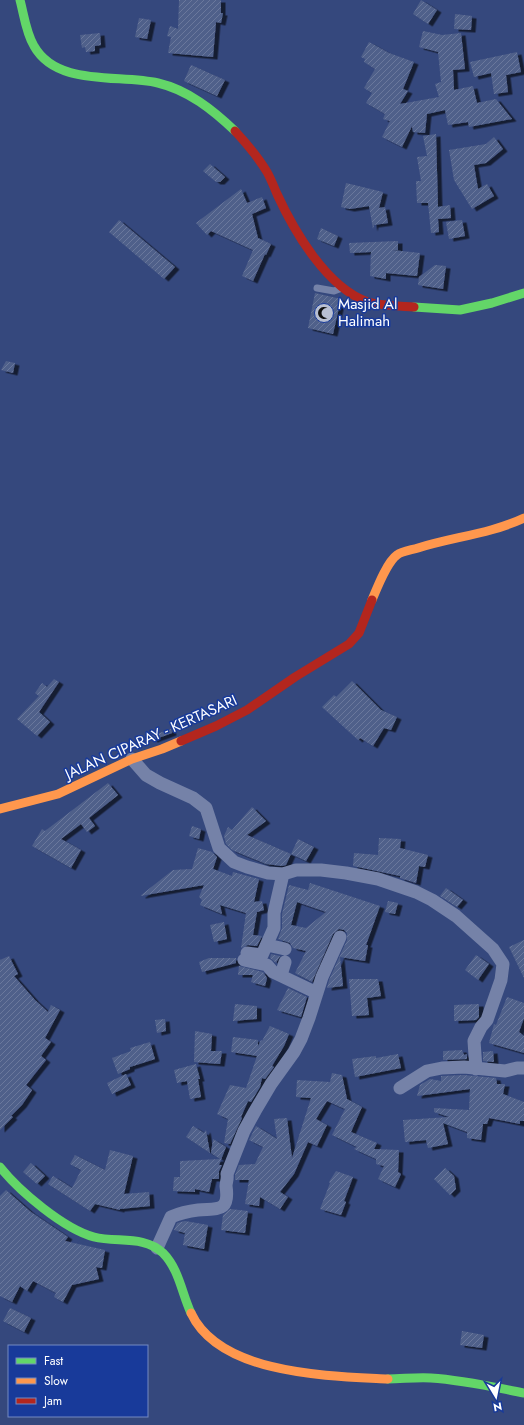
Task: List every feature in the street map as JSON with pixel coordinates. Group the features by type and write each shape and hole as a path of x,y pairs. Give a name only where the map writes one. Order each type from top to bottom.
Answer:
{"main road":[{"path":"20,0 32,42 37,53 47,63 72,74 157,83 170,86 198,100 237,132 252,148 268,174 291,222 312,255 327,272 344,287 365,300 382,304 459,310 506,301 524,293"},
{"name":"JALAN CIPARAY - KERTASARI","path":"0,808 58,794 132,760 198,734 247,710 295,677 349,644 359,633 384,572 397,555 428,545 489,531 524,518"},
{"path":"0,1167 28,1194 54,1215 80,1232 105,1239 135,1241 157,1248 172,1265 192,1316 201,1331 228,1351 252,1361 278,1368 331,1375 392,1379 439,1378 524,1393"}],"street":[{"path":"132,760 146,775 193,798 206,808 219,848 234,862 247,868 268,873 283,874 296,870 321,870 378,879 416,892 432,900 456,916 493,949 503,964 501,980 487,1020 481,1027 474,1041 476,1069"},
{"path":"283,874 274,913 274,928 267,945 262,955 245,956 268,965 273,972 317,993"},
{"path":"157,1248 171,1217 186,1211 218,1209 223,1206 228,1194 226,1185 228,1178 227,1174 244,1131 271,1084 294,1052 309,1018 322,977 340,937"},
{"path":"267,945 285,955 280,975"},
{"path":"400,1088 427,1071 442,1068 464,1067 505,1071 524,1068"},
{"path":"0,1181 19,1193 28,1194"}],"lane":[{"path":"317,288 334,291 344,287"}],"building":[{"path":"179,0 221,0 221,13 223,13 221,23 216,22 213,57 168,53 171,37 167,36 170,26 178,29"},
{"path":"421,0 437,10 428,24 413,14"},
{"path":"455,14 472,16 471,30 454,29"},
{"path":"139,18 151,20 147,39 135,37"},
{"path":"423,31 442,35 461,33 465,69 453,70 454,90 473,86 477,103 496,99 512,119 469,127 468,122 448,125 445,110 427,114 425,133 413,132 412,126 402,147 382,137 390,121 383,119 385,114 366,103 372,93 364,88 375,69 364,62 365,59 361,57 369,42 389,53 414,62 403,89 408,91 400,104 439,97 435,84 441,82 438,52 419,47"},
{"path":"100,33 101,45 95,46 95,51 86,52 85,47 82,48 80,35"},
{"path":"517,52 521,72 506,75 508,92 494,94 491,73 474,77 470,62"},
{"path":"191,65 225,80 217,96 184,81"},
{"path":"436,134 438,207 450,205 451,218 438,219 439,232 431,233 428,203 417,203 416,181 421,181 417,157 427,156 423,136"},
{"path":"494,137 503,149 486,163 474,165 478,189 487,184 494,196 472,209 454,180 449,150 486,144"},
{"path":"210,164 225,177 220,182 216,182 203,171"},
{"path":"346,183 383,192 379,208 385,207 388,223 374,225 373,229 369,206 350,209 341,207"},
{"path":"241,189 247,203 262,197 266,208 252,214 258,238 271,244 253,281 242,276 253,250 211,231 207,235 196,223"},
{"path":"119,220 175,267 164,279 109,232"},
{"path":"462,220 465,236 449,239 446,222"},
{"path":"321,228 338,236 334,246 317,239"},
{"path":"398,241 398,250 392,250 420,253 417,276 386,273 386,279 370,276 371,252 350,253 349,243"},
{"path":"435,265 446,266 443,289 418,285 419,277"},
{"name":"Masjid Al Halimah","path":"315,293 341,299 333,334 308,328"},
{"path":"6,361 15,363 13,373 1,370"},
{"path":"54,679 59,682 39,712 50,722 37,736 17,719 39,696 35,693 42,683 47,687"},
{"path":"352,681 381,710 397,717 391,730 384,728 373,746 360,738 358,740 322,707 334,695 336,697"},
{"path":"171,729 172,733 153,740 151,736"},
{"path":"108,783 118,795 89,818 95,826 87,832 81,824 61,839 81,850 71,868 32,846 42,829 45,831"},
{"path":"252,807 266,821 247,835 291,854 286,865 266,864 232,850 226,844 224,836 228,827 232,830"},
{"path":"192,826 201,829 199,839 189,836"},
{"path":"379,838 401,839 400,848 428,855 425,867 419,866 416,883 400,878 400,876 353,866 354,853 378,855"},
{"path":"298,839 314,847 306,861 291,854"},
{"path":"198,848 212,852 217,857 213,869 232,876 233,872 259,879 254,902 262,901 264,910 257,912 253,935 262,936 257,946 248,945 241,948 246,913 220,905 222,914 200,905 202,900 199,897 204,885 140,896 173,870 192,869"},
{"path":"310,883 380,906 366,945 368,945 365,961 340,957 343,986 327,988 329,980 347,940 347,933 344,930 339,929 333,934 312,982 295,973 306,951 293,948 290,943 278,939 282,928 282,914 289,885 308,890","holes":["297,902 326,912 306,928 291,925"]},
{"path":"446,888 463,900 457,907 440,896"},
{"path":"388,901 398,903 395,914 385,912"},
{"path":"224,922 227,939 214,942 210,925"},
{"path":"524,940 524,978 509,947"},
{"path":"271,954 280,956 276,963 270,958"},
{"path":"476,955 489,964 478,980 465,970"},
{"path":"9,956 18,974 14,976 35,1000 48,1012 51,1005 60,1010 45,1038 51,1042 41,1056 46,1060 26,1085 32,1090 22,1105 11,1116 13,1117 0,1130 0,960"},
{"path":"209,958 236,958 236,963 202,972 199,962"},
{"path":"239,966 263,972 267,978 265,986 251,982 253,975 238,975"},
{"path":"349,979 378,979 381,996 367,998 369,1015 352,1016"},
{"path":"288,988 307,997 301,1017 277,1010"},
{"path":"507,997 524,1003 524,1018 519,1032 524,1036 524,1053 489,1043 494,1024 496,1025"},
{"path":"235,1004 257,1006 257,1019 233,1021"},
{"path":"479,1004 479,1017 476,1020 454,1021 454,1005"},
{"path":"165,1019 166,1031 157,1033 155,1020"},
{"path":"270,1026 289,1034 284,1046 272,1066 274,1067 265,1079 262,1078 260,1087 251,1102 248,1101 230,1144 224,1143 228,1119 217,1114 230,1085 246,1088 257,1056 231,1052 233,1037 258,1040 258,1046"},
{"path":"195,1031 212,1034 211,1051 222,1051 220,1064 194,1062"},
{"path":"150,1042 155,1059 130,1067 130,1069 118,1074 112,1058 131,1051 130,1048"},
{"path":"462,1050 464,1055 467,1054 467,1059 443,1060 443,1051"},
{"path":"493,1051 494,1062 483,1061 483,1052"},
{"path":"398,1054 401,1068 355,1077 352,1059 376,1056 376,1058"},
{"path":"196,1064 200,1079 198,1079 201,1097 190,1099 187,1081 177,1083 174,1070"},
{"path":"332,1073 342,1075 347,1099 362,1107 351,1132 377,1143 374,1149 399,1150 398,1172 401,1174 395,1187 378,1179 384,1166 376,1164 376,1159 354,1149 357,1147 332,1135 345,1109 327,1101 316,1119 327,1125 317,1146 308,1142 294,1174 280,1192 288,1197 280,1209 260,1197 259,1206 245,1204 249,1180 235,1180 235,1175 239,1165 255,1164 263,1147 249,1140 256,1126 277,1139 274,1119 287,1118 292,1158 311,1098 296,1097 297,1080 330,1082"},
{"path":"126,1074 131,1085 112,1094 107,1083"},
{"path":"464,1075 496,1078 497,1084 505,1084 503,1094 524,1102 524,1121 520,1121 520,1124 489,1118 487,1124 483,1124 481,1140 467,1138 467,1132 443,1123 448,1144 428,1148 426,1140 405,1142 403,1120 449,1117 434,1112 434,1108 469,1110 470,1089 417,1096 420,1085 430,1079 441,1081 441,1076"},
{"path":"193,1126 204,1133 206,1130 210,1153 186,1137"},
{"path":"213,1139 226,1147 219,1165 222,1165 219,1171 219,1179 212,1179 209,1192 195,1189 195,1192 173,1191 174,1177 180,1177 180,1161 220,1159 211,1153"},
{"path":"110,1150 133,1156 124,1194 149,1192 150,1206 120,1210 95,1204 90,1211 48,1184 53,1176 72,1188 81,1170 70,1164 75,1155 105,1170"},
{"path":"31,1163 45,1176 37,1184 23,1172"},
{"path":"445,1168 454,1176 456,1189 450,1195 434,1179"},
{"path":"336,1171 353,1177 344,1201 346,1202 341,1215 320,1209 330,1183 329,1182"},
{"path":"6,1190 31,1212 68,1237 65,1241 105,1250 102,1268 96,1267 99,1279 72,1285 63,1302 54,1297 56,1293 33,1281 27,1291 20,1286 12,1302 0,1296 0,1196"},
{"path":"230,1209 248,1211 245,1233 221,1230 223,1215"},
{"path":"185,1221 208,1225 204,1249 183,1245 185,1233 174,1230 177,1223"},
{"path":"10,1308 31,1318 24,1332 3,1321"},
{"path":"462,1331 484,1335 482,1348 460,1345"}],"traffic: fast":[{"path":"20,0 31,41 44,59 58,68 73,73 90,76 158,83 169,86 180,90 209,108 235,131"},
{"path":"414,307 460,310 492,303 524,293"},
{"path":"0,1167 8,1177 30,1198 56,1218 82,1233 103,1239 130,1240 156,1247 163,1253 173,1266 191,1313"},
{"path":"388,1379 431,1378 455,1380 524,1393"}],"traffic: slow":[{"path":"372,600 386,569 393,558 399,554 431,544 485,532 524,518"},
{"path":"0,809 58,794 132,759 181,741"},
{"path":"191,1313 205,1334 226,1349 251,1360 278,1368 307,1373 388,1379"}],"traffic: jam":[{"path":"235,131 260,161 267,172 284,209 302,241 326,271 339,284 353,295 368,302 414,307"},
{"path":"181,741 216,726 247,710 295,677 349,644 359,633 372,600"}],"place":[{"name":"Masjid Al Halimah","path":"324,313"}]}
